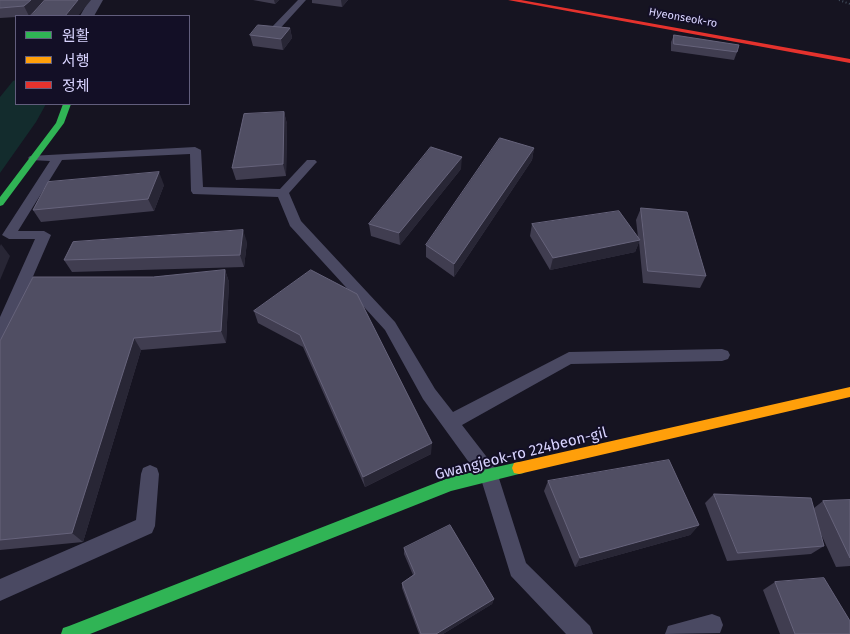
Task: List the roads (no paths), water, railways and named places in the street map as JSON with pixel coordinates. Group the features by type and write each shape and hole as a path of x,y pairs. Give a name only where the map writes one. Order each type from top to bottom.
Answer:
{"street":[{"path":"88,15 96,0"},
{"name":"Hyeonseok-ro","path":"511,0 850,61"},
{"path":"0,203 60,122 67,105"},
{"name":"Gwangjeok-ro 224beon-gil","path":"69,634 451,484 850,392"}],"lane":[{"path":"273,32 302,0"},
{"path":"34,158 195,150 197,191 283,193 311,162"},
{"path":"0,334 44,235 9,235 58,157"},
{"path":"283,193 295,223 390,326 428,394 488,475 518,569 582,634"},
{"path":"449,422 568,358 722,355"},
{"path":"0,590 145,526 150,474"},
{"path":"676,634 712,625"}]}
